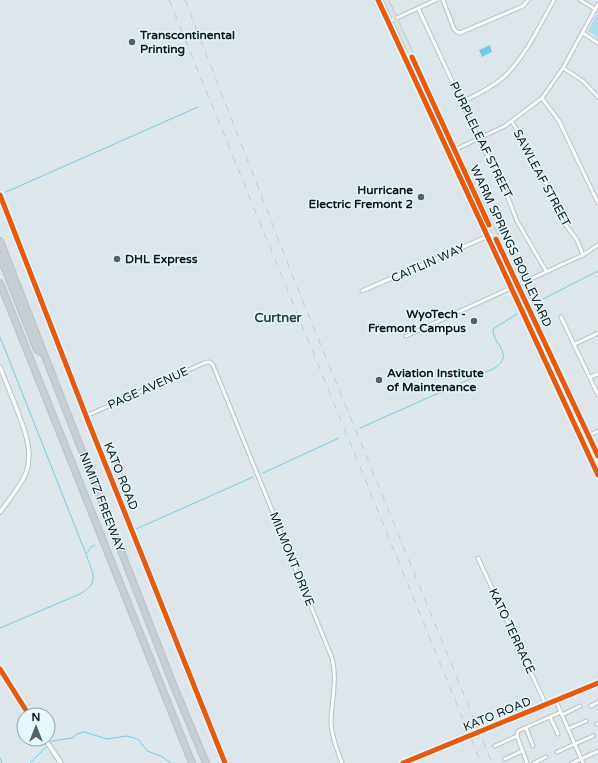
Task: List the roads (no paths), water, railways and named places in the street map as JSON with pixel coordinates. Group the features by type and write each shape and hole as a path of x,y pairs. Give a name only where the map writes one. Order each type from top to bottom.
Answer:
{"highway":[{"name":"NIMITZ FREEWAY","path":"0,241 172,684 206,763"},
{"path":"0,256 37,350 44,354"},
{"name":"NIMITZ FREEWAY","path":"0,283 192,763"}],"main road":[{"name":"WARM SPRINGS BOULEVARD","path":"378,0 598,475"},
{"name":"WARM SPRINGS BOULEVARD","path":"386,0 493,234 598,456"},
{"path":"544,358 548,359 557,377 563,382"},
{"path":"0,669 24,707"},
{"path":"50,747 60,763"}],"street":[{"path":"388,22 436,0"},
{"path":"443,0 454,29 456,32 460,33 524,6 528,0"},
{"path":"462,102 487,89 509,71 528,46 554,0"},
{"path":"580,0 595,9"},
{"path":"448,153 512,122 542,98 563,68 583,34 598,4"},
{"name":"PURPLELEAF STREET","path":"418,8 485,152 496,167 517,221 546,271"},
{"path":"583,34 598,43"},
{"path":"563,68 583,81 598,97"},
{"path":"542,98 559,121 598,203"},
{"name":"SAWLEAF STREET","path":"512,122 530,151 552,195 562,220 577,240 583,255"},
{"name":"KATO ROAD","path":"0,196 86,416 225,763"},
{"name":"CAITLIN WAY","path":"362,291 493,234"},
{"path":"406,336 583,255 598,245"},
{"path":"561,317 598,395"},
{"path":"575,344 598,333"},
{"name":"PAGE AVENUE","path":"86,416 204,363 210,362"},
{"name":"MILMONT DRIVE","path":"210,362 213,365 332,658 335,675 332,732 342,763"},
{"path":"0,367 25,430 29,445 29,454 25,474 18,487 0,512"},
{"path":"590,377 598,374"},
{"path":"582,439 598,431"},
{"name":"KATO TERRACE","path":"478,558 546,704"},
{"name":"KATO ROAD","path":"402,763 598,683"},
{"path":"556,701 584,763"},
{"path":"591,706 598,702"},
{"path":"527,763 517,736 518,731 580,706"},
{"path":"550,717 558,734"},
{"path":"568,729 586,721"},
{"path":"526,728 533,746"},
{"path":"495,746 517,736"},
{"path":"557,752 593,736"},
{"path":"505,759 522,751"},
{"path":"572,763 598,751"},
{"path":"534,763 546,757"}],"water":[{"path":"490,45 492,52 482,57 479,50"}],"waterway":[{"path":"6,192 198,107"},
{"path":"533,304 598,271"},
{"path":"360,428 495,368 501,363 503,354 502,349 496,340 493,329 517,314"},
{"path":"0,337 86,554 93,577 91,585 87,590 80,594 0,628"},
{"path":"263,473 339,438"},
{"path":"136,529 253,477"},
{"path":"87,553 91,547 95,545"},
{"path":"56,740 72,738 77,734 84,732 107,739 127,736 139,740 147,751 161,756 171,763"},
{"path":"30,763 46,747"},
{"path":"0,758 2,763"}],"railway":[{"path":"169,0 481,763"},
{"path":"185,0 295,282 492,763"}],"place":[{"name":"Transcontinental Printing","path":"132,42"},
{"name":"Hurricane Electric Fremont 2","path":"421,197"},
{"name":"DHL Express","path":"117,259"},
{"name":"WyoTech - Fremont Campus","path":"474,321"},
{"name":"Aviation Institute of Maintenance","path":"379,380"}],"district":[{"name":"Curtner","path":"278,318"}]}
